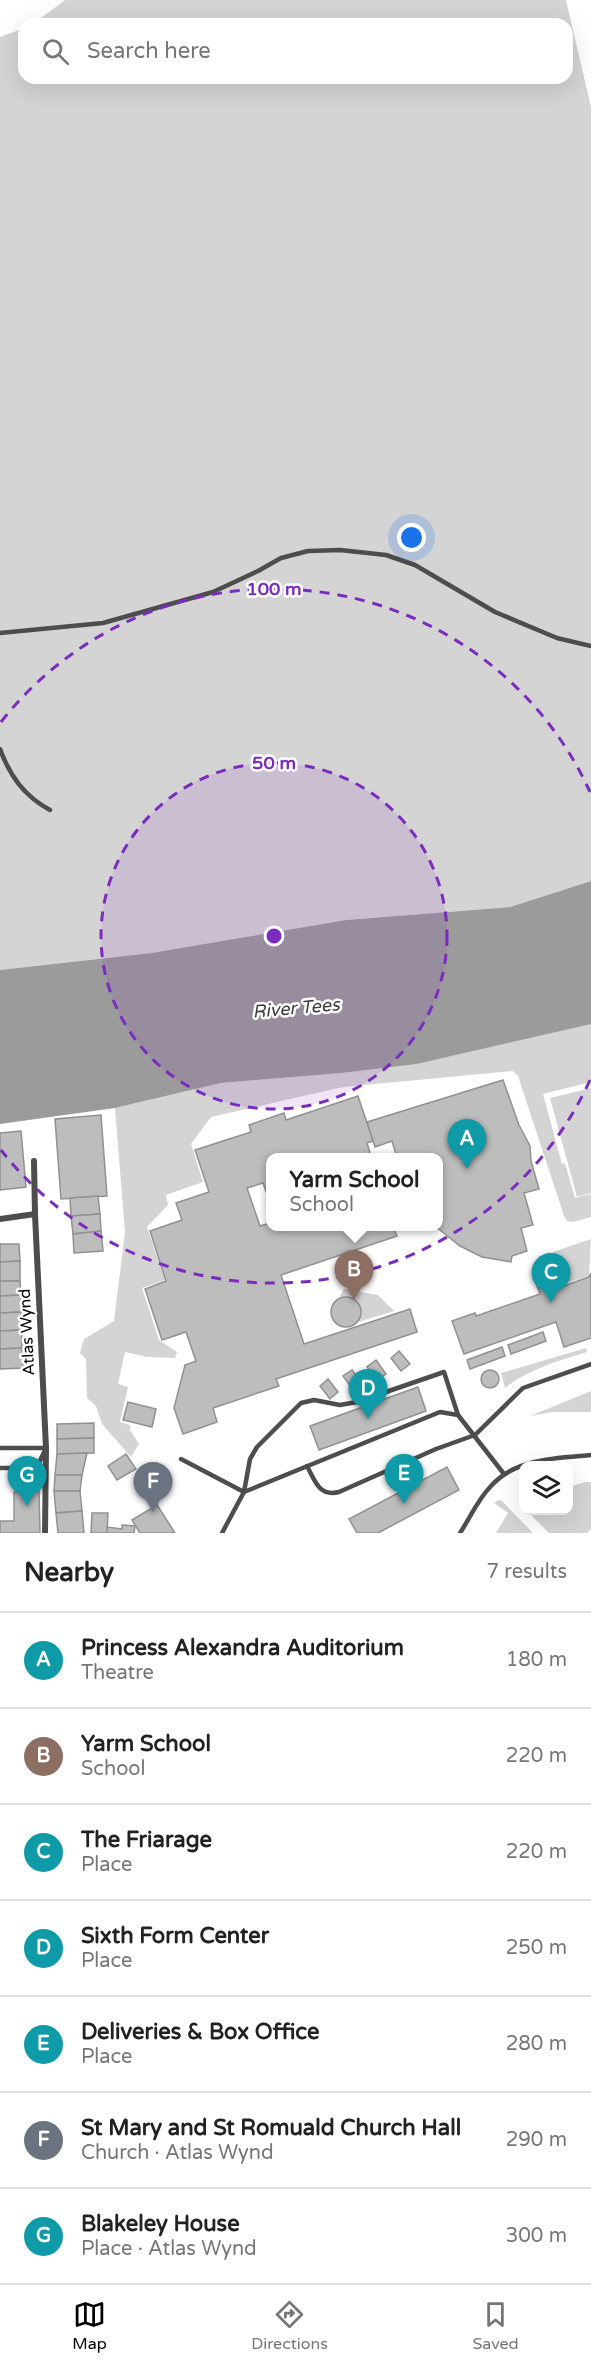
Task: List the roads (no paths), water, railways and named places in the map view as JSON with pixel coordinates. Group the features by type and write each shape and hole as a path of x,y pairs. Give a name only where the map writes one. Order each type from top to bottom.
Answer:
{"street":[{"name":"Atlas Wynd","path":"34,1161 46,1448 45,1533"},
{"path":"0,1219 35,1214"}],"lane":[{"path":"0,633 103,623 213,592 280,558 308,551 340,550 386,555 415,565 495,612 557,638 591,646"},
{"path":"0,749 14,780 38,803 50,810"},
{"path":"307,1466 323,1492 330,1494 475,1435 523,1388 591,1364"},
{"path":"222,1533 244,1492 250,1459 257,1447 302,1403 314,1401 340,1405 357,1402 444,1372 458,1415 504,1474"},
{"path":"244,1492 441,1412 458,1415"},
{"path":"0,1448 46,1448 38,1465 30,1468 0,1468"},
{"path":"460,1533 491,1485 504,1474 540,1460 591,1455"},
{"path":"181,1458 244,1492"}],"water":[{"name":"River Tees","path":"591,881 591,1024 417,1064 221,1083 115,1108 0,1124 0,970 151,953 346,920 510,907"}],"place":[{"name":"Princess Alexandra Auditorium","path":"467,1169"},
{"name":"Yarm School","path":"354,1300"},
{"name":"The Friarage","path":"551,1303"},
{"name":"Sixth Form Center","path":"368,1419"},
{"name":"Deliveries & Box Office","path":"404,1504"},
{"name":"Blakeley House","path":"27,1506"},
{"name":"St Mary and St Romuald Church Hall","path":"153,1512"}]}
